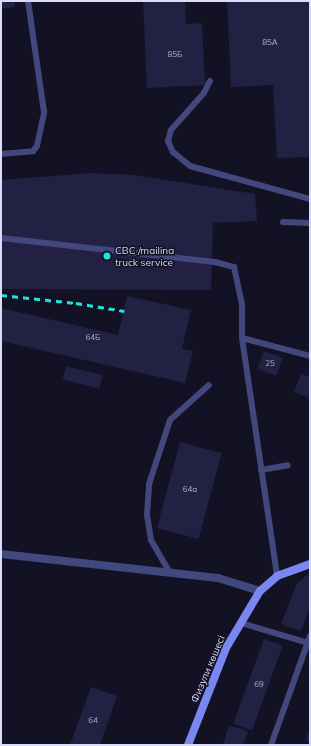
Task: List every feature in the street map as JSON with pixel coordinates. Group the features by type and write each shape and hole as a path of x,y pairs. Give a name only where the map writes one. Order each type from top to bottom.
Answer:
{"street":[{"path":"1,554 218,578 260,591"},
{"name":"Физули көшесі","path":"188,745 226,648 260,591 277,576 310,564"}],"lane":[{"path":"1,154 33,151 37,146 44,112 28,1"},
{"path":"210,81 204,93 171,130 168,141 173,152 190,166 310,199"},
{"path":"283,222 310,223"},
{"path":"1,238 215,262 234,267 242,305 242,338 277,576"},
{"path":"242,338 310,356"},
{"path":"170,572 159,556 151,540 147,514 150,484 170,420 209,385"},
{"path":"261,470 288,465"},
{"path":"241,623 308,643"},
{"path":"271,745 310,636"}],"building":[{"path":"1,1 14,1 15,7 1,9"},
{"path":"143,1 185,1 186,24 202,23 205,85 147,88"},
{"path":"227,1 310,1 310,157 277,158 273,85 231,87"},
{"name":"CBC /mailina truck service","path":"91,173 134,175 255,194 257,221 213,223 211,290 1,289 1,180"},
{"path":"127,296 191,310 182,349 193,351 185,383 1,341 1,308 118,335"},
{"path":"264,351 283,358 276,376 258,369"},
{"path":"66,366 103,375 99,389 63,380"},
{"path":"301,374 310,377 310,398 294,392"},
{"path":"180,442 222,453 198,539 157,528"},
{"path":"310,573 310,606 301,631 281,624 297,583"},
{"path":"264,639 283,646 252,730 233,724"},
{"path":"91,687 117,696 100,745 70,745"},
{"path":"229,725 248,731 243,745 223,745"},
{"path":"310,728 310,742 306,740"}],"railway":[{"path":"1,295 76,303 124,311"}],"place":[{"name":"CBC /mailina truck service","path":"107,256"}]}
